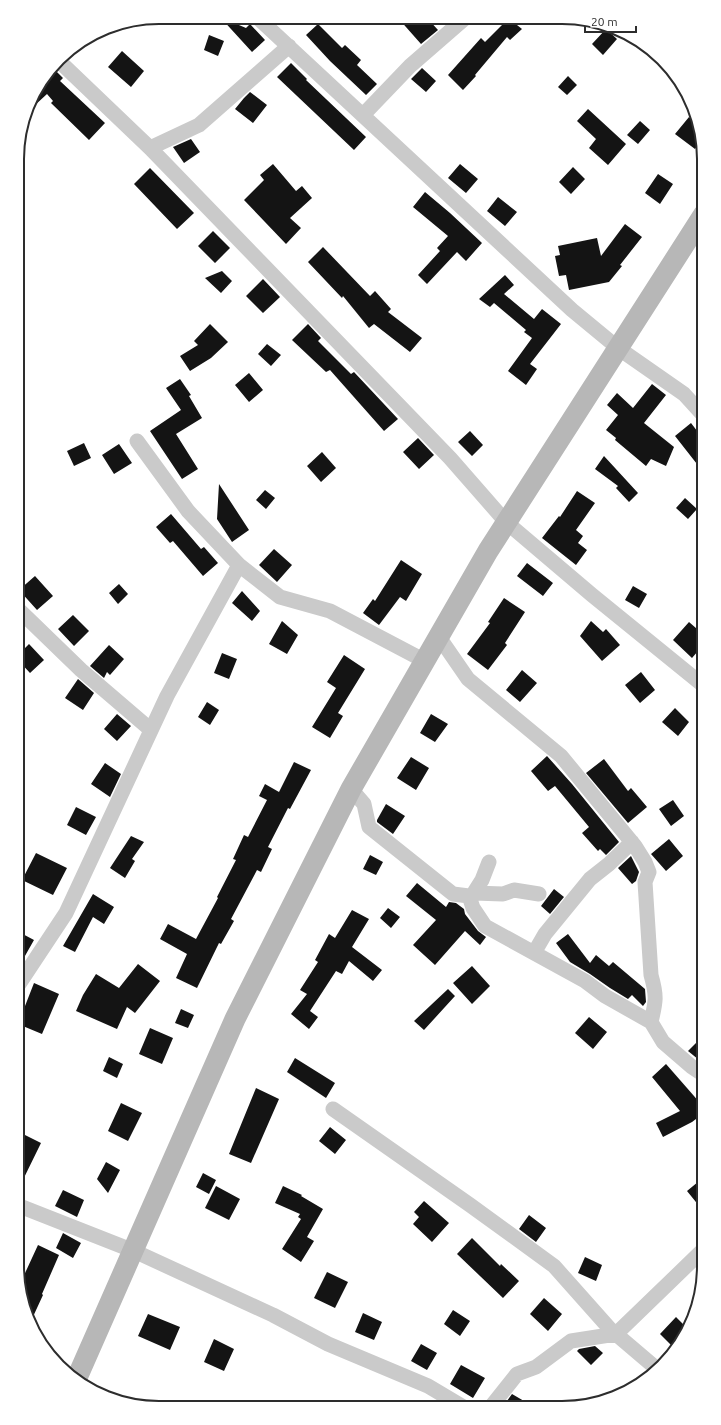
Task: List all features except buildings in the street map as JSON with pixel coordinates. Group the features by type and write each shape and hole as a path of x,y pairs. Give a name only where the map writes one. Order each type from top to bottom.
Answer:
{"main road":[{"path":"79,1374 235,1019 351,788 506,522 697,225"}],"street":[{"path":"265,24 572,310 618,348 684,394 697,408"},
{"path":"363,115 410,66 458,24"},
{"path":"150,148 199,125 289,46"},
{"path":"62,65 150,148 450,458 506,522 592,595 697,680"},
{"path":"137,441 188,511 239,565 280,597 330,611 425,661"},
{"path":"24,976 66,913 167,696 239,565"},
{"path":"24,615 81,670 151,730"},
{"path":"439,637 468,679 561,756 632,842 645,862 649,872 645,882 651,975 656,1002 651,1022"},
{"path":"351,788 364,804 369,827 453,894 472,896 502,894 514,890 539,894"},
{"path":"534,953 544,934 586,884 632,842"},
{"path":"489,862 482,880 472,896 473,908 485,926 585,981 605,996 651,1022 663,1042 697,1070"},
{"path":"333,1109 554,1266 610,1329 653,1366"},
{"path":"24,1208 134,1251 273,1315 328,1344 428,1386 453,1401"},
{"path":"496,1401 517,1374 536,1367 571,1341 616,1334 697,1256"}]}
